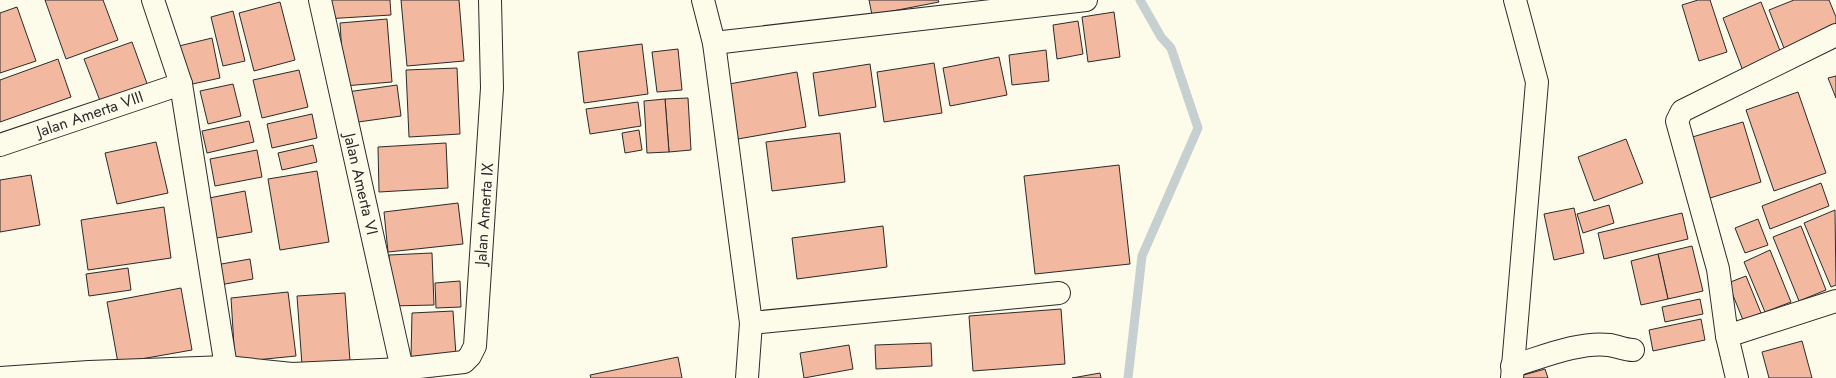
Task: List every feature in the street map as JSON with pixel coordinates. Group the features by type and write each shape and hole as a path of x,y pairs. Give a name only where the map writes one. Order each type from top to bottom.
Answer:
{"street":[{"path":"153,0 181,84 189,145 226,367"},
{"name":"Jalan Amerta VI","path":"320,0 402,369"},
{"name":"Jalan Amerta IX","path":"0,378 88,375 226,367 292,374 402,369 464,362 470,356 475,346 492,88 490,0"},
{"path":"703,0 714,42 751,323 747,378"},
{"path":"714,42 1086,0"},
{"path":"1515,0 1537,82 1512,372 1572,349 1608,345 1633,350"},
{"path":"1737,378 1727,336 1718,269 1677,121 1678,115 1682,111 1836,35"},
{"name":"Jalan Amerta VIII","path":"0,144 181,84"},
{"path":"751,323 1059,293"},
{"path":"1727,336 1836,301"}],"building":[{"path":"45,0 103,0 118,40 66,59"},
{"path":"324,0 390,0 391,15 325,19"},
{"path":"401,0 459,0 464,61 407,66"},
{"path":"869,0 938,0 939,2 872,15"},
{"path":"1698,0 1710,0 1727,52 1699,61 1682,5"},
{"path":"1794,0 1829,0 1836,17 1836,26 1784,48 1769,10"},
{"path":"280,2 295,60 254,71 239,13"},
{"path":"1761,2 1782,56 1743,71 1723,18"},
{"path":"17,7 36,61 0,73 0,13"},
{"path":"233,11 245,61 223,66 211,17"},
{"path":"1114,12 1120,57 1088,62 1082,17"},
{"path":"387,19 392,82 344,86 340,23"},
{"path":"1078,21 1083,54 1057,59 1053,25"},
{"path":"212,38 220,78 188,85 179,46"},
{"path":"132,42 149,89 102,106 84,59"},
{"path":"642,44 648,94 584,103 578,52"},
{"path":"678,49 682,90 657,92 652,52"},
{"path":"1046,50 1049,81 1012,85 1009,55"},
{"path":"999,57 1007,95 950,106 943,68"},
{"path":"58,59 71,97 0,122 0,80"},
{"path":"934,63 942,113 884,122 877,72"},
{"path":"870,64 876,107 819,116 813,73"},
{"path":"457,68 460,134 409,137 406,70"},
{"path":"299,70 308,107 262,118 253,80"},
{"path":"797,72 806,127 738,139 729,84"},
{"path":"1836,76 1836,98 1828,78"},
{"path":"233,84 241,116 208,124 200,91"},
{"path":"397,85 401,116 351,123 347,92"},
{"path":"1798,92 1826,173 1774,191 1746,110"},
{"path":"688,98 691,150 669,152 665,99"},
{"path":"665,99 669,152 647,153 644,101"},
{"path":"638,102 641,126 590,134 586,109"},
{"path":"312,114 317,138 272,148 267,124"},
{"path":"249,121 254,142 207,153 202,131"},
{"path":"1743,122 1761,182 1707,199 1689,138"},
{"path":"639,130 642,150 625,153 622,133"},
{"path":"840,133 845,182 772,191 766,142"},
{"path":"1626,139 1643,183 1594,201 1578,157"},
{"path":"156,142 168,193 117,204 105,153"},
{"path":"446,143 448,188 379,192 378,147"},
{"path":"313,145 317,162 282,170 278,153"},
{"path":"257,150 262,177 215,186 210,159"},
{"path":"1119,165 1130,264 1035,274 1024,176"},
{"path":"317,171 329,242 280,250 268,179"},
{"path":"31,175 40,225 0,232 0,180"},
{"path":"1821,183 1829,206 1770,229 1762,206"},
{"path":"245,191 252,232 211,239 204,199"},
{"path":"458,203 463,244 388,252 384,212"},
{"path":"1609,205 1614,223 1583,233 1577,214"},
{"path":"164,207 171,258 88,270 81,220"},
{"path":"1574,208 1584,253 1554,260 1544,214"},
{"path":"1835,210 1836,285 1831,287 1804,223"},
{"path":"1682,213 1688,239 1604,259 1598,233"},
{"path":"1758,219 1768,245 1745,253 1735,228"},
{"path":"883,226 887,267 797,279 792,238"},
{"path":"1801,226 1826,290 1799,301 1773,237"},
{"path":"1692,246 1703,291 1668,299 1658,254"},
{"path":"1770,250 1791,302 1765,312 1744,262"},
{"path":"432,253 434,305 391,306 389,255"},
{"path":"1658,254 1668,299 1641,305 1631,261"},
{"path":"250,259 253,279 214,286 210,266"},
{"path":"128,268 131,290 89,296 86,274"},
{"path":"1746,276 1761,313 1743,320 1728,283"},
{"path":"460,281 461,307 436,308 435,283"},
{"path":"181,288 192,350 118,363 107,302"},
{"path":"288,292 296,356 235,362 231,298"},
{"path":"345,293 350,361 302,365 297,296"},
{"path":"1700,299 1703,314 1665,322 1662,307"},
{"path":"1061,309 1065,364 973,371 969,316"},
{"path":"453,311 456,356 411,357 412,313"},
{"path":"1701,319 1705,340 1653,351 1649,330"},
{"path":"1802,341 1812,378 1769,378 1762,352"},
{"path":"931,343 932,366 876,369 875,345"},
{"path":"849,345 853,369 804,378 800,353"},
{"path":"678,357 682,378 591,378 590,375"},
{"path":"1545,369 1548,378 1513,378"},
{"path":"1100,373 1101,378 1072,378"}],"waterway":[{"path":"1128,378 1142,256 1198,128 1171,48 1161,37 1140,0"}]}
